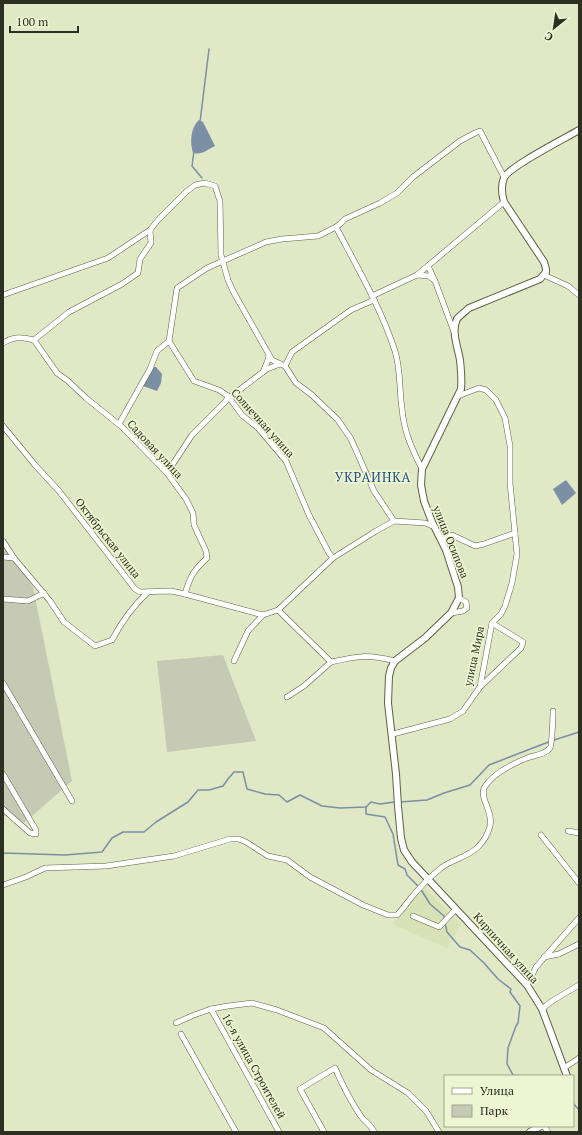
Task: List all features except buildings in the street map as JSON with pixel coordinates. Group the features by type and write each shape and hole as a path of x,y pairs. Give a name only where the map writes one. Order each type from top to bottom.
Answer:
{"main road":[{"path":"544,275 546,269 544,262 504,202 502,194 504,177 523,163 579,130"},
{"name":"улица Осипова","path":"459,598 458,587 441,540 424,501 421,485 422,469 461,389 462,380 460,360 455,337 455,329 458,319 469,308 540,279 544,275"},
{"path":"393,734 388,703 389,676 391,668 395,661 424,638 451,613 459,598"},
{"name":"Кирпичная улица","path":"393,734 398,806 404,850 412,862 527,985 542,1009 567,1075"},
{"path":"530,1132 540,1127"}],"street":[{"path":"119,424 150,370 157,351 169,341 177,288 207,268 266,242 318,236 336,227 345,219 380,203 397,192 419,172 460,141 480,131 504,177"},
{"path":"3,295 108,258 150,230 158,220 195,185 205,183 215,186 220,201 221,254 228,280 234,293 272,360 282,365 296,383 312,395 338,420 351,439 374,491 394,521"},
{"path":"166,473 192,435 226,401 228,396 267,369 282,365 297,348 351,310 417,275 504,202"},
{"path":"336,227 373,298 395,351 401,382 402,409 408,439 422,469"},
{"path":"3,343 12,337 23,337 34,340 69,312 122,284 138,273 140,259 150,243 150,230"},
{"path":"428,266 435,280 455,337"},
{"path":"417,275 429,276 435,280"},
{"path":"544,275 568,286 579,295"},
{"name":"Садовая улица","path":"34,340 57,373 119,424 166,473 186,499 193,512 194,525 206,550 207,558 194,570 189,579 185,594"},
{"name":"Солнечная улица","path":"169,341 194,381 219,390 228,396 242,416 258,428 286,461 309,516 333,558"},
{"path":"263,372 266,367 269,354"},
{"name":"улица Мира","path":"393,734 450,719 463,711 480,687 492,623 501,614 512,584 517,554 510,483 510,446 505,418 496,400 486,390 479,388 458,396"},
{"name":"Октябрьская улица","path":"3,426 35,465 59,491 136,589 140,592 148,592"},
{"path":"234,660 248,631 263,615 278,610 333,558 394,521 425,523 435,527"},
{"path":"441,540 452,535 475,546 515,533"},
{"path":"3,541 14,558 44,593 64,622 95,646 112,640 120,624 133,606 148,592 171,591 263,615"},
{"path":"3,557 14,558"},
{"path":"3,600 28,601 44,593"},
{"path":"451,613 463,611 466,608 466,602 459,598"},
{"path":"278,610 331,662"},
{"path":"480,687 521,648 523,642 492,623"},
{"path":"287,697 304,686 331,662 357,656 377,656 395,661"},
{"path":"3,683 72,801"},
{"path":"3,885 26,877 45,868 106,866 174,856 230,839 239,839 268,856 287,860 310,877 363,905 391,916 400,912 412,897 442,867 469,854 481,844 488,833 491,820 484,796 484,788 492,778 512,765 529,757 544,753 550,748 553,727 553,711"},
{"path":"3,774 36,830 36,834 30,833 3,809"},
{"path":"568,831 579,833"},
{"path":"542,836 579,882"},
{"path":"413,916 438,927 456,909"},
{"path":"527,985 536,967 579,918"},
{"path":"544,957 559,954 579,944"},
{"path":"542,1009 552,1001 579,985"},
{"path":"176,1023 194,1015 211,1010 252,1003 277,1010 324,1028 371,1070 408,1094 426,1111 439,1132"},
{"name":"16-я улица Строителей","path":"211,1010 279,1132"},
{"path":"181,1034 236,1132"},
{"path":"564,1068 577,1059 579,1054"},
{"path":"324,1132 300,1089 335,1068 352,1102 362,1118 371,1125 374,1132"}],"shaded area":[{"path":"425,888 461,924 447,948 392,924"}],"green space":[{"path":"3,541 33,587 72,781 24,823 3,815"},
{"path":"223,655 256,741 167,752 157,661"}],"water":[{"path":"199,120 203,122 215,146 204,152 193,153 191,145 192,131"},
{"path":"154,367 156,367 162,374 161,383 157,391 143,386"},
{"path":"566,480 576,493 562,505 553,489"}],"waterway":[{"path":"200,122 209,49"},
{"path":"194,151 192,166 202,178"},
{"path":"400,802 427,800 470,785 489,765 579,732"},
{"path":"3,853 65,855 102,852 112,838 123,832 144,832 156,822 188,802 198,790 209,790 223,786 234,772 243,772 247,789 265,794 279,795 287,802 300,795 322,806 340,808 366,807 371,802 380,804 394,802"},
{"path":"366,807 366,814 385,817 393,834 398,865 405,869 407,875 420,888 430,904 444,916 445,920"},
{"path":"445,923 447,932 460,947 470,950 498,979 511,989 510,992 520,1006 518,1023 508,1048 507,1064 513,1075"},
{"path":"574,1104 579,1110"}],"district":[{"name":"УКРАИНКА","path":"373,477"}]}
